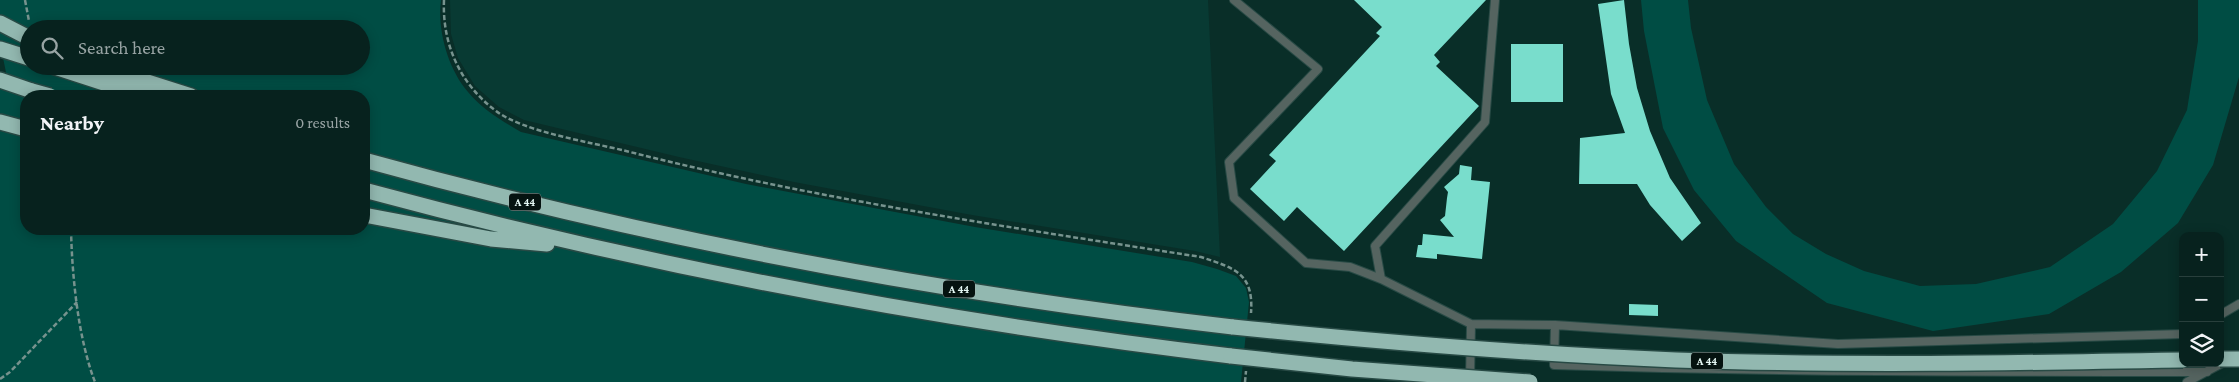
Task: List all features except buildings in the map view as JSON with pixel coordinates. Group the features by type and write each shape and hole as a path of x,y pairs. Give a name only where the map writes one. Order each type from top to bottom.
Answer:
{"highway":[{"path":"0,23 20,31"},
{"path":"0,49 20,56"},
{"path":"79,75 125,90"},
{"path":"125,75 172,90"},
{"path":"0,80 29,90"},
{"path":"0,122 20,127"},
{"name":"A 44","path":"370,162 595,218 790,260 1004,297 1232,327 1477,349 1676,360 1962,364 2179,360"},
{"name":"A 44","path":"370,192 492,224 601,249 777,287 896,309 1063,334 1231,356 1360,369 1530,382"},
{"path":"370,216 491,239 601,249"},
{"path":"2224,359 2239,359"}],"lane":[{"path":"1234,0 1318,69 1229,162 1234,198 1306,263 1350,267 1381,279 1471,324 1555,325 1838,344 2179,334"},
{"path":"1381,279 1375,246 1485,122 1495,0"},
{"path":"2224,313 2239,304"},
{"path":"1470,382 1471,324"},
{"path":"1555,325 1554,365 1729,371 2207,372"},
{"path":"2187,382 2239,353"}],"path":[{"path":"25,0 26,20"},
{"path":"444,0 444,30 453,57 470,86 496,112 523,126 674,164 776,185 978,222 1201,258 1231,268 1242,277 1250,290 1250,316"},
{"path":"71,235 72,264 77,302 90,370 95,382"},
{"path":"0,379 10,372 77,302"},
{"path":"1245,382 1246,363"}],"shaded area":[{"path":"450,0 1208,0 1220,257 1195,251 972,215 794,182 524,120 499,107 475,86 458,58 451,34"}],"green space":[{"path":"0,0 441,0 441,24 446,49 461,83 486,109 521,132 746,184 975,227 1192,262 1236,276 1246,288 1249,302 1241,382 0,382 0,131 18,135 15,121 0,116 0,89 10,92 0,43"},
{"path":"1641,0 1688,0 1691,28 1707,100 1734,164 1766,207 1793,234 1826,254 1864,271 1920,286 1976,284 2050,267 2113,224 2157,171 2187,110 2198,41 2198,0 2239,0 2239,77 2213,165 2178,223 2121,272 2049,314 1933,331 1827,303 1736,241 1694,190 1663,128 1644,31"}]}
